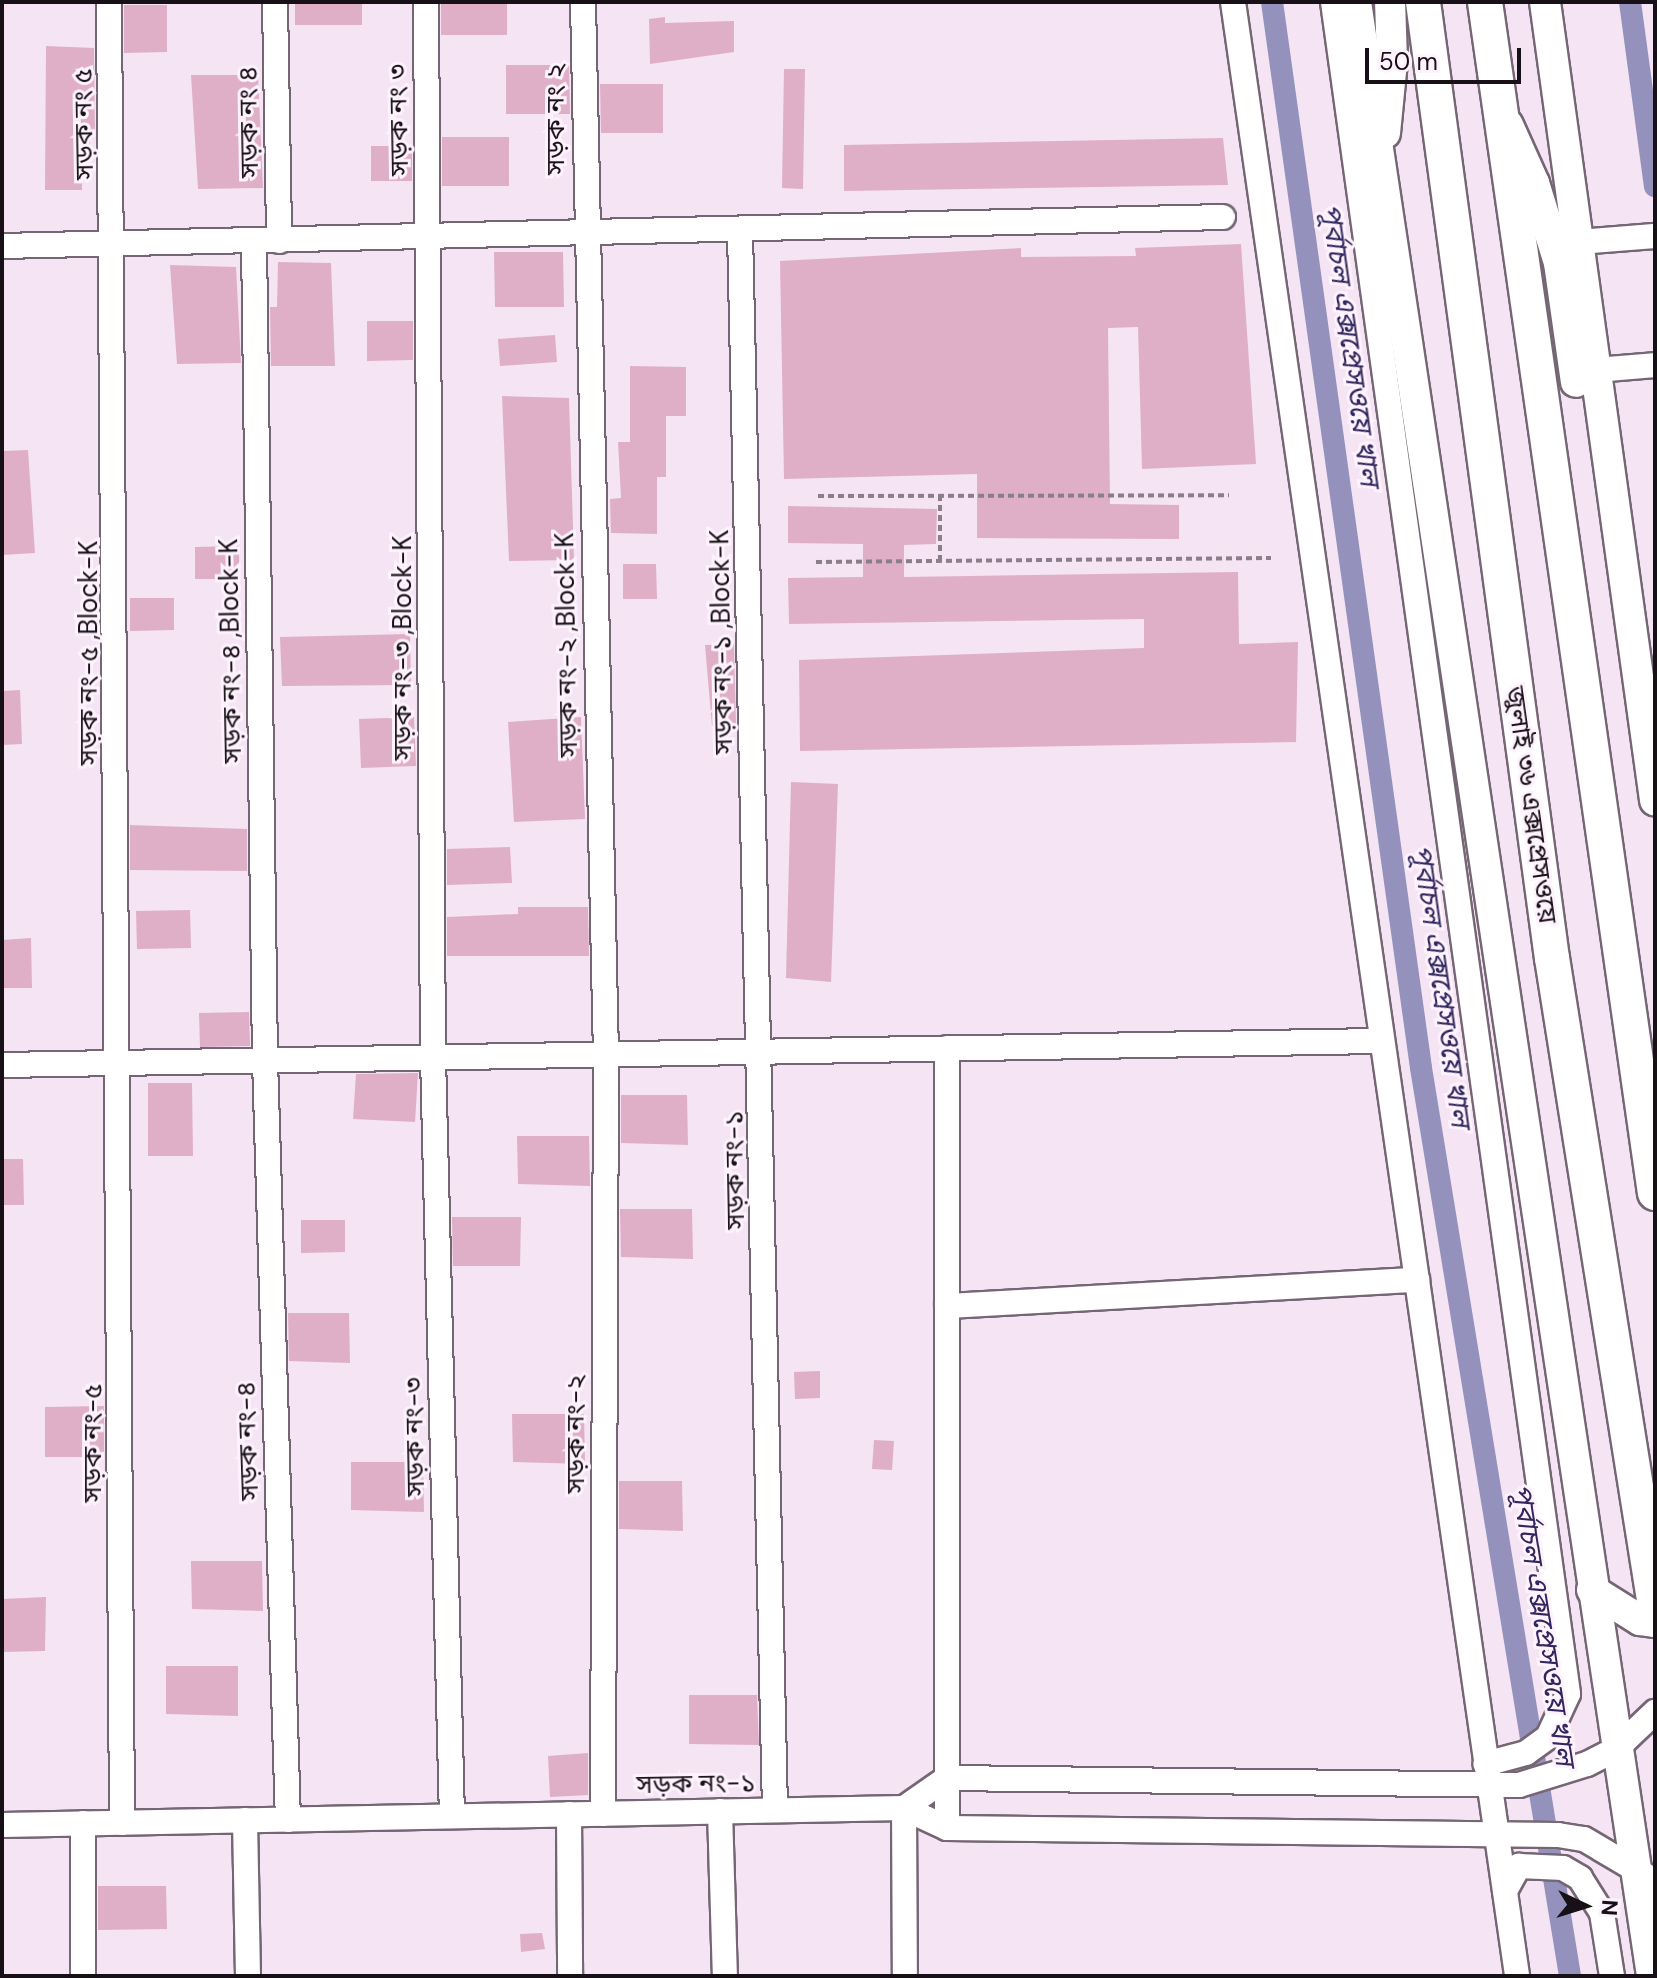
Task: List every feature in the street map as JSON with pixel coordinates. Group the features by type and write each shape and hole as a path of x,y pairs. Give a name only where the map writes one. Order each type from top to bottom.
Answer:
{"highway":[{"name":"জুলাই ৩৬ এক্সপ্রেসওয়ে","path":"1423,2 1552,958 1655,1606"},
{"path":"1485,2 1655,1193"}],"main road":[{"path":"1356,2 1616,1749 1645,1873 1652,1976"},
{"path":"1379,166 1391,77 1390,2"},
{"path":"1545,2 1655,800"},
{"path":"1499,105 1534,183 1559,263 1596,512 1609,558 1625,581"},
{"path":"1592,1590 1640,1620 1655,1622"}],"street":[{"name":"সড়ক নং ৫","path":"109,2 115,244"},
{"name":"সড়ক নং ৪","path":"275,2 279,241"},
{"name":"সড়ক নং ৩","path":"426,2 429,238"},
{"name":"সড়ক নং ২","path":"583,2 585,235"},
{"path":"1233,2 1517,1976"},
{"path":"1333,2 1568,1694 1548,1737 1526,1753 1485,1764"},
{"path":"2,246 740,232 1223,217"},
{"name":"সড়ক নং-১ ,Block-K","path":"740,232 761,1051"},
{"name":"সড়ক নং-২ ,Block-K","path":"585,235 606,1054"},
{"path":"1578,242 1655,236"},
{"name":"সড়ক নং-৩ ,Block-K","path":"429,238 433,1057"},
{"name":"সড়ক নং-৪ ,Block-K","path":"254,241 265,1060"},
{"name":"সড়ক নং-৫ ,Block-K","path":"115,244 119,1062"},
{"path":"1596,370 1646,366"},
{"path":"2,1065 1382,1041"},
{"path":"947,1048 947,1828"},
{"name":"সড়ক নং-১","path":"2,1825 775,1810 761,1051"},
{"name":"সড়ক নং-২","path":"603,1814 606,1054"},
{"name":"সড়ক নং-৩","path":"433,1057 452,1816"},
{"name":"সড়ক নং-৪","path":"265,1060 288,1820"},
{"name":"সড়ক নং-৫","path":"119,1062 122,1823"},
{"path":"947,1306 1417,1280"},
{"path":"904,1808 947,1778 1488,1788 1551,1777 1616,1749 1655,1712"},
{"path":"775,1810 904,1808 947,1828 1584,1839 1645,1873"},
{"path":"904,1808 905,1976"},
{"path":"720,1811 725,1976"},
{"path":"569,1814 570,1976"},
{"path":"245,1820 248,1976"},
{"path":"83,1823 83,1976"},
{"path":"1505,1891 1519,1866 1540,1864 1563,1868 1594,1895 1612,1976"}],"path":[{"path":"940,495 940,561"},
{"path":"818,496 1229,495"},
{"path":"816,562 1271,558"}],"building":[{"path":"295,2 362,2 362,25 295,25"},
{"path":"441,2 507,2 507,35 441,35"},
{"path":"124,5 167,5 167,52 124,53"},
{"path":"665,17 665,23 734,21 734,52 650,64 649,19"},
{"path":"46,46 94,48 95,132 90,132 90,144 82,153 82,190 45,190"},
{"path":"506,65 569,65 570,114 506,114"},
{"path":"784,69 805,69 803,189 782,188"},
{"path":"191,75 258,75 263,188 198,189"},
{"path":"600,84 663,84 663,133 601,133"},
{"path":"442,137 509,137 509,186 442,186"},
{"path":"1223,138 1228,185 844,191 844,145"},
{"path":"371,146 412,146 412,181 371,181"},
{"path":"1241,244 1256,464 1142,469 1138,327 1108,328 1110,504 1179,505 1179,539 977,538 977,474 784,479 780,261 1021,248 1021,257 1136,256 1135,248"},
{"path":"494,252 563,252 564,307 495,307"},
{"path":"278,262 331,263 335,366 271,366 270,307 277,307"},
{"path":"170,265 236,267 241,363 177,364"},
{"path":"367,321 413,321 413,360 367,361"},
{"path":"555,335 557,362 500,366 498,339"},
{"path":"630,366 686,367 686,416 666,416 666,477 657,477 657,534 611,533 610,499 621,498 618,442 630,442"},
{"path":"502,396 569,398 574,560 509,561"},
{"path":"28,450 35,553 2,555 2,451"},
{"path":"788,506 937,509 936,544 904,545 904,577 1238,572 1239,644 1298,642 1296,742 800,751 799,660 1144,648 1144,619 789,624 788,578 863,577 863,544 788,543"},
{"path":"239,546 239,579 195,579 195,547"},
{"path":"623,564 656,564 657,599 623,599"},
{"path":"130,598 174,598 174,630 130,631"},
{"path":"410,634 411,685 282,686 280,637"},
{"path":"734,644 736,725 712,726 705,645"},
{"path":"20,690 22,744 2,745 2,691"},
{"path":"414,717 416,766 361,768 359,719"},
{"path":"581,717 585,819 514,822 508,722"},
{"path":"791,782 838,784 831,982 786,978"},
{"path":"130,825 247,829 247,871 130,870"},
{"path":"510,847 512,883 447,885 447,849"},
{"path":"518,907 588,907 589,956 447,956 447,917 518,914"},
{"path":"190,910 191,948 137,949 136,911"},
{"path":"31,938 32,988 2,988 2,940"},
{"path":"249,1012 250,1046 200,1047 199,1013"},
{"path":"418,1073 415,1122 353,1119 356,1074"},
{"path":"148,1083 192,1083 193,1156 148,1156"},
{"path":"621,1095 687,1095 688,1145 621,1143"},
{"path":"517,1136 589,1136 590,1186 518,1184"},
{"path":"2,1159 23,1159 24,1205 2,1205"},
{"path":"620,1209 692,1209 693,1259 621,1257"},
{"path":"452,1217 521,1217 520,1266 453,1266"},
{"path":"301,1220 345,1220 345,1252 301,1253"},
{"path":"288,1313 349,1313 350,1363 289,1361"},
{"path":"820,1371 820,1398 795,1399 794,1372"},
{"path":"104,1406 104,1457 45,1457 45,1407"},
{"path":"512,1414 584,1414 585,1464 513,1462"},
{"path":"874,1440 894,1441 892,1470 872,1469"},
{"path":"351,1462 423,1462 424,1512 351,1510"},
{"path":"619,1481 682,1481 683,1531 619,1529"},
{"path":"191,1561 262,1561 263,1611 192,1609"},
{"path":"46,1597 45,1651 2,1652 2,1599"},
{"path":"166,1666 238,1666 238,1716 166,1714"},
{"path":"689,1695 757,1695 759,1745 689,1744"},
{"path":"588,1753 588,1795 550,1797 548,1756"},
{"path":"98,1886 166,1886 167,1929 98,1930"},
{"path":"542,1933 545,1949 521,1952 520,1934"}],"waterway":[{"name":"পূর্বাচল এক্সপ্রেসওয়ে খাল","path":"1272,2 1421,1068 1570,1976"},
{"name":"পূর্বাচল এক্সপ্রেসওয়ে খাল","path":"1630,2 1655,186"}]}
